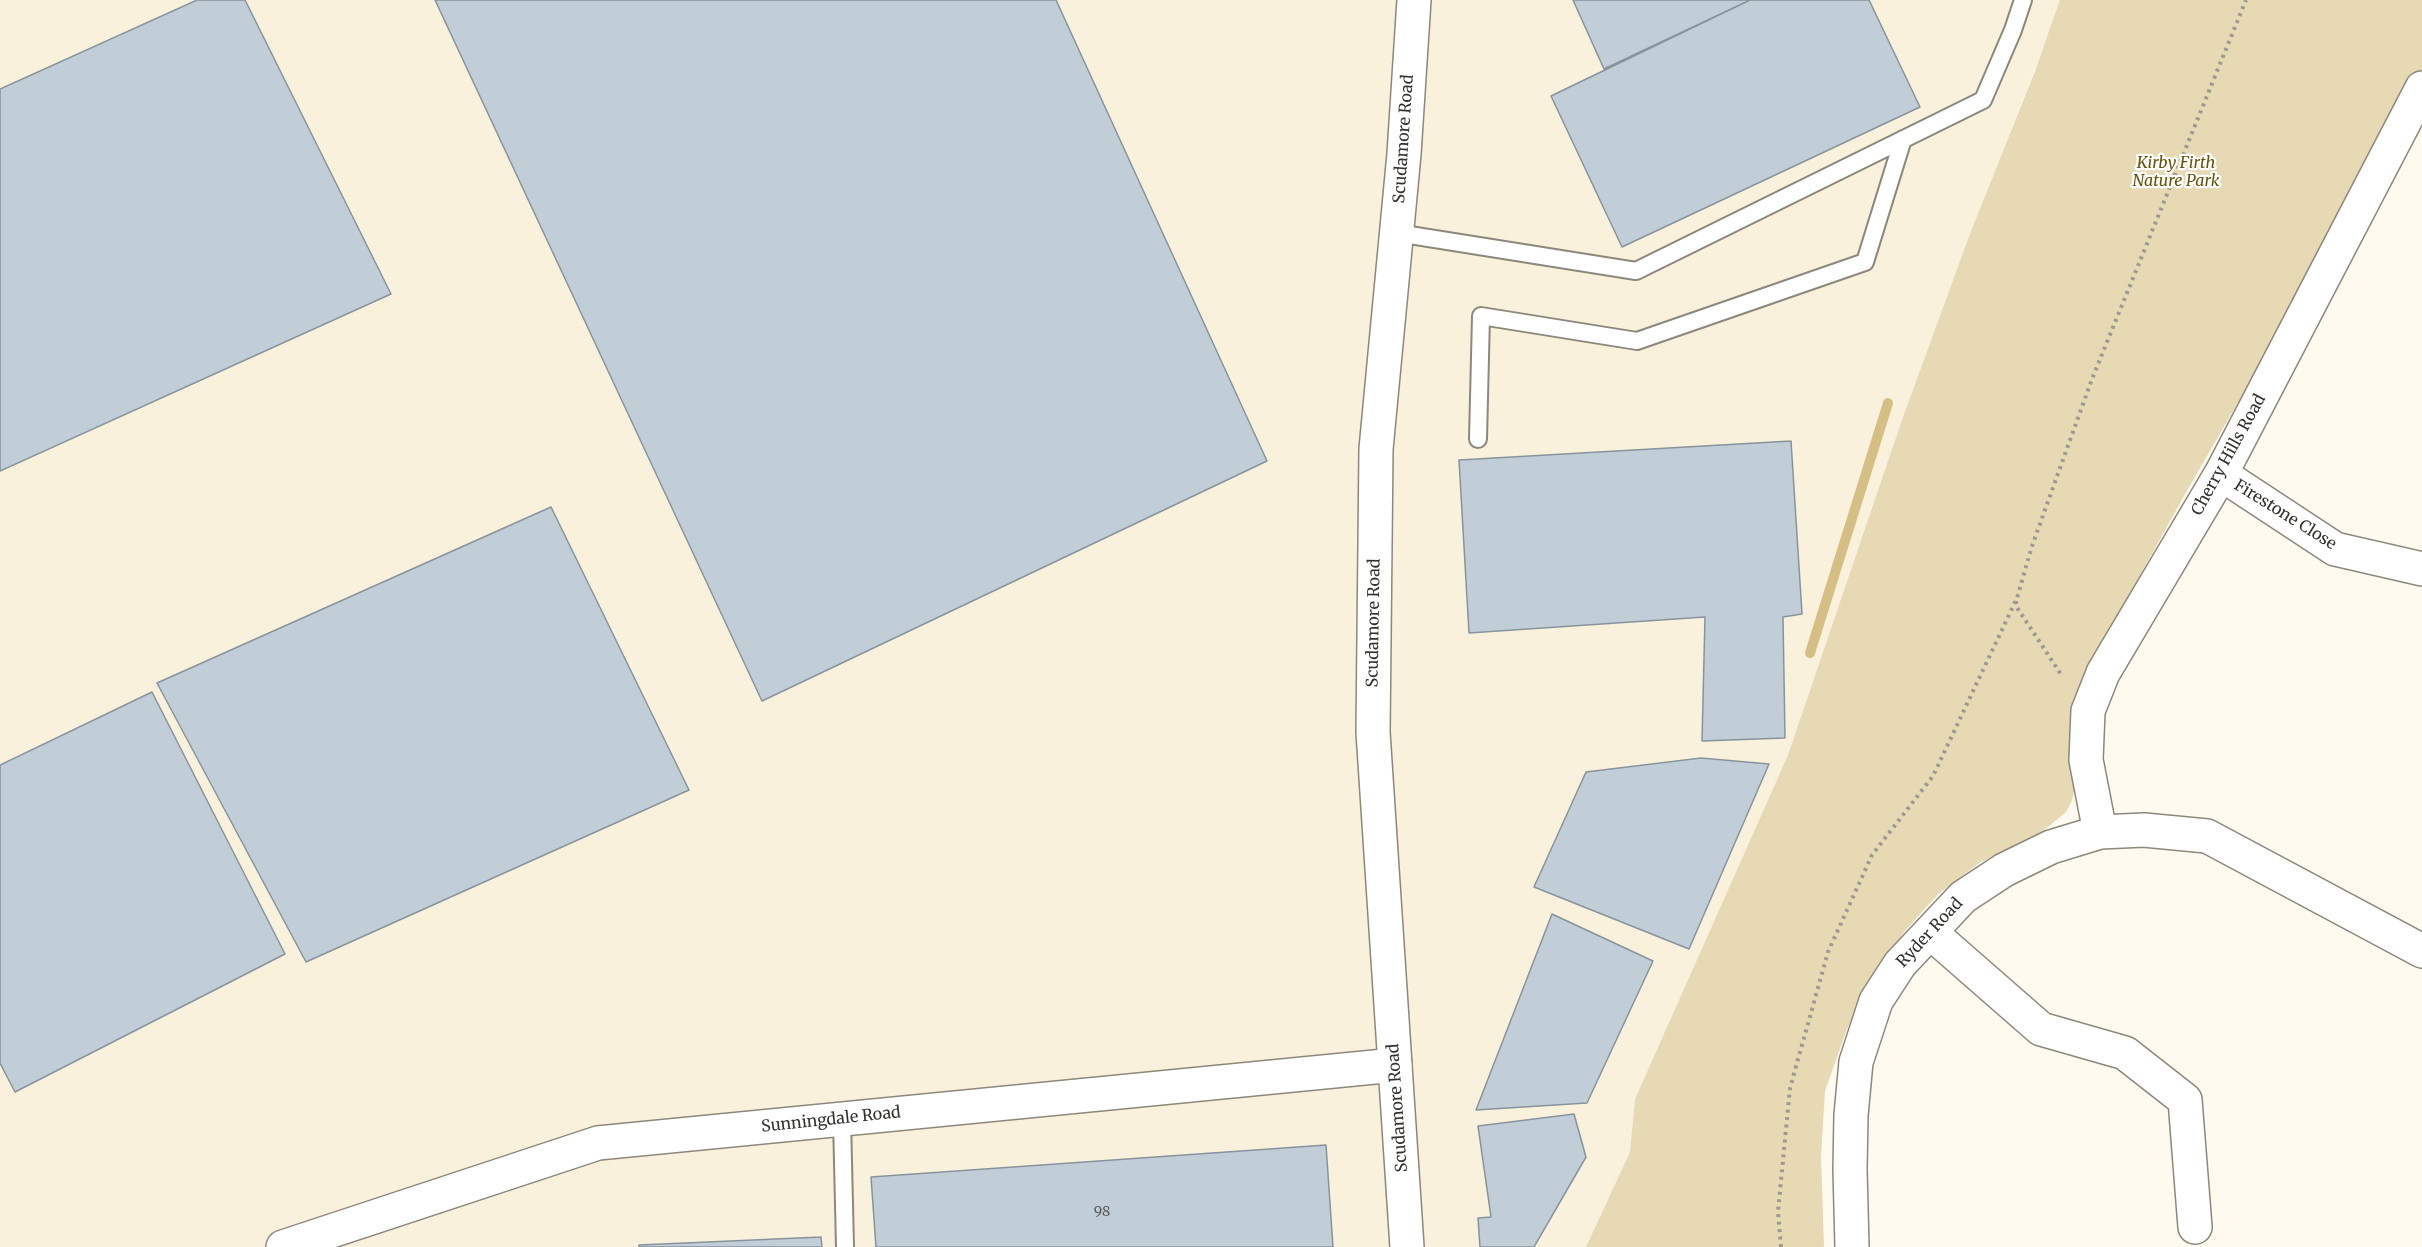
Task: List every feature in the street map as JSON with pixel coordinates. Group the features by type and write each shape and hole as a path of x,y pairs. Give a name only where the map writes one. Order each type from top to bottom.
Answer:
{"street":[{"name":"Scudamore Road","path":"1407,1247 1373,732 1376,449 1414,0"},
{"name":"Cherry Hills Road","path":"2100,831 2086,760 2088,711 2103,673 2221,474 2422,88"},
{"name":"Firestone Close","path":"2221,474 2335,549 2422,569"},
{"name":"Ryder Road","path":"1852,1247 1851,1115 1856,1062 1876,1001 1900,964 1963,897 2004,870 2051,847 2100,831 2144,830 2207,836 2422,951"},
{"path":"1930,932 2041,1029 2125,1053 2185,1100 2195,1227"},
{"name":"Sunningdale Road","path":"283,1247 598,1143 1395,1065"}],"lane":[{"path":"1396,233 1636,271 1983,100 2013,30 2023,0"},
{"path":"1478,439 1481,316 1637,341 1865,262 1903,139"},
{"path":"842,1119 845,1247"}],"path":[{"path":"2088,711 2016,606 2017,598 2032,546 2092,379 2247,0"},
{"path":"1781,1247 1778,1212 1790,1088 1828,952 1872,855 1933,776 2017,598"}],"shaded area":[{"path":"0,0 2062,0 1971,231 1788,755 1635,1099 1631,1152 1586,1247 0,1247"}],"green space":[{"name":"Kirby Firth Nature Park","path":"2060,0 2422,0 2422,83 2188,489 2074,698 2070,722 2070,754 2075,786 2072,801 2066,812 2043,831 1979,863 1938,894 1905,931 1871,980 1847,1029 1825,1091 1821,1157 1824,1247 1586,1247 1630,1152 1635,1099 1788,755 1902,420 1971,231 2035,71"}],"building":[{"path":"197,0 245,0 391,294 0,471 0,89"},
{"path":"435,0 1056,0 1267,461 762,701"},
{"path":"1573,0 1750,0 1604,69"},
{"path":"1750,0 1869,0 1920,107 1622,247 1551,96"},
{"path":"1791,441 1802,614 1783,617 1785,738 1702,741 1705,617 1469,633 1459,460"},
{"path":"551,507 689,790 306,962 157,683"},
{"path":"152,692 285,954 15,1092 0,1063 0,765"},
{"path":"1701,758 1769,764 1689,949 1534,887 1586,772"},
{"path":"1552,914 1653,961 1587,1103 1476,1110"},
{"path":"1574,1114 1586,1157 1534,1247 1480,1247 1478,1218 1491,1217 1478,1126"},
{"path":"1326,1145 1333,1247 876,1247 871,1177"},
{"path":"821,1237 822,1247 639,1247 639,1245"}],"waterway":[{"path":"1810,653 1888,403"}]}
